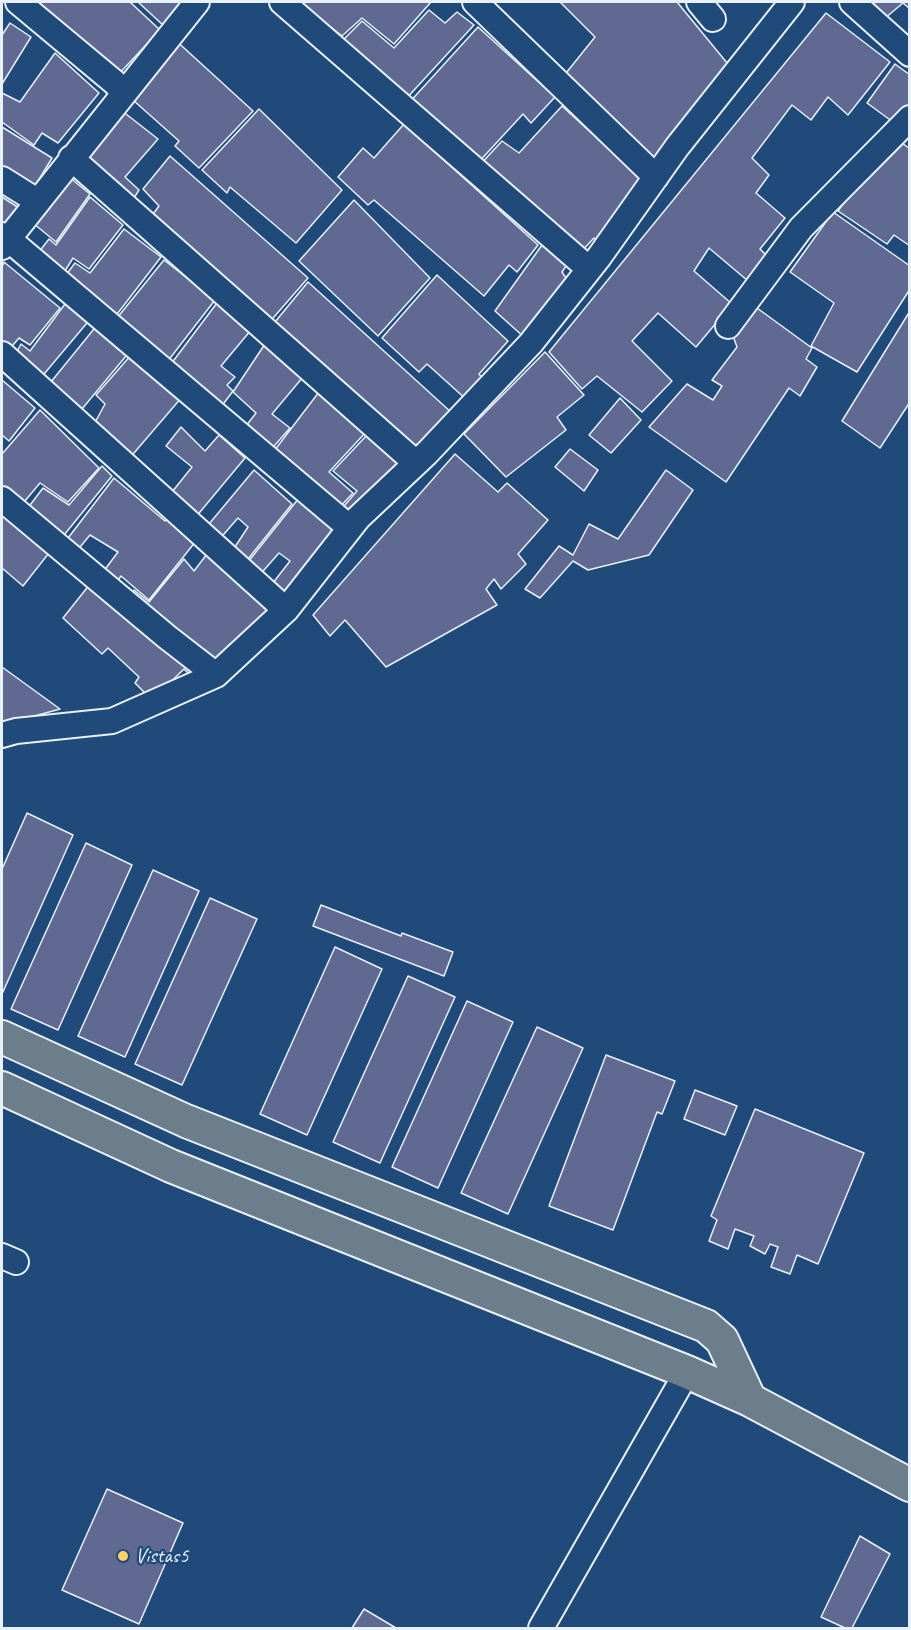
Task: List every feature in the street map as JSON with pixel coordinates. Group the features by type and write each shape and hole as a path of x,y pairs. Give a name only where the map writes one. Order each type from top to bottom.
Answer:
{"main road":[{"path":"2,1037 186,1121 706,1326 722,1340 750,1400"},
{"path":"2,1088 171,1166 687,1372 750,1400 909,1485"}],"street":[{"path":"18,2 124,92"},
{"path":"197,2 3,240 350,528"},
{"path":"282,2 589,269"},
{"path":"476,2 656,177"},
{"path":"2,735 16,731 112,721 216,675 286,610 358,518 417,463 531,343 589,269 677,147 792,2"},
{"path":"852,2 909,54"},
{"path":"729,326 801,228 909,118"},
{"path":"71,158 417,463"},
{"path":"2,179 37,201"},
{"path":"2,354 286,610"},
{"path":"2,499 216,675"},
{"path":"541,1629 687,1372"}],"building":[{"path":"29,2 130,2 160,30 116,77"},
{"path":"138,2 186,2 164,26"},
{"path":"290,2 431,2 394,44 362,18 342,36 315,15"},
{"path":"560,2 677,2 732,69 654,161 562,78 595,37"},
{"path":"862,2 910,2 910,9 903,3 884,19"},
{"path":"429,10 445,23 457,12 474,25 404,101 339,44 362,21 394,48"},
{"path":"826,13 890,62 848,115 828,97 811,120 792,105 752,158 769,175 756,193 785,218 760,249 769,258 748,281 709,248 694,271 732,304 696,347 658,313 632,341 672,381 642,412 597,376 582,389 549,352"},
{"path":"10,23 31,37 2,84 2,35"},
{"path":"478,27 555,97 531,123 523,114 476,165 407,105"},
{"path":"172,37 253,111 199,168 175,146 179,141 124,92"},
{"path":"55,53 99,93 58,143 42,133 34,145 2,122 2,93 20,102"},
{"path":"895,64 910,75 910,107 897,125 867,103"},
{"path":"562,106 647,184 602,245 594,238 579,254 477,168 502,141 519,153"},
{"path":"117,107 158,139 125,177 139,190 129,206 77,158"},
{"path":"259,109 342,190 296,243 230,187 227,193 202,170"},
{"path":"404,124 538,245 517,272 509,265 484,296 374,200 368,205 338,177 363,148 374,158"},
{"path":"2,127 52,158 32,191 2,172"},
{"path":"893,136 910,149 910,246 894,235 887,244 838,211"},
{"path":"170,156 308,278 267,325 147,222 159,206 143,189"},
{"path":"64,173 90,194 56,242 28,219"},
{"path":"2,197 19,208 10,230 2,227"},
{"path":"90,197 123,225 89,269 73,258 60,279 35,257 49,239 56,245"},
{"path":"354,200 430,278 378,336 299,261"},
{"path":"833,212 910,266 910,289 857,372 811,346 834,303 790,272"},
{"path":"124,229 161,257 111,322 63,279 75,263 90,273"},
{"path":"547,238 570,260 562,272 570,284 525,338 495,311"},
{"path":"164,260 215,300 164,366 113,323"},
{"path":"4,262 60,308 30,345 19,338 7,352 2,347 2,267"},
{"path":"437,275 508,341 479,374 485,382 468,401 427,364 419,372 382,338"},
{"path":"308,282 452,413 416,455 270,328"},
{"path":"68,300 92,317 39,380 13,359 21,344 30,351"},
{"path":"217,303 251,330 221,366 235,377 227,385 233,391 218,411 168,368"},
{"path":"757,308 812,348 806,359 817,367 800,396 789,388 726,482 649,427 687,384 713,400 722,386 712,380 737,347 733,336"},
{"path":"910,311 910,402 880,448 842,421"},
{"path":"98,324 131,350 77,415 46,388"},
{"path":"265,344 303,377 272,414 290,428 267,454 242,431 256,413 233,392"},
{"path":"545,352 584,395 557,417 566,430 506,477 464,434"},
{"path":"132,354 182,397 128,460 92,428 105,404 96,395"},
{"path":"2,380 35,408 9,441 2,435"},
{"path":"319,392 366,432 329,472 353,493 335,512 271,455"},
{"path":"620,398 641,420 611,453 589,435"},
{"path":"40,410 99,468 68,502 40,483 14,514 56,544 23,586 2,568 2,454"},
{"path":"181,427 205,451 219,435 245,458 195,518 168,497 192,467 166,446"},
{"path":"369,433 405,463 349,522 338,513 357,491 333,471"},
{"path":"570,449 598,470 584,491 555,467"},
{"path":"455,454 498,492 507,483 548,520 518,554 526,564 501,589 494,579 486,589 497,605 386,667 345,620 330,636 313,615"},
{"path":"102,466 112,476 60,540 24,513 43,488 69,505"},
{"path":"254,470 292,504 244,564 231,553 248,527 238,518 217,542 204,530"},
{"path":"666,470 693,490 649,555 588,570 573,561 540,598 525,589 559,546 573,555 589,524 618,539"},
{"path":"114,478 165,521 169,516 196,541 149,600 121,576 116,583 103,572 118,552 90,535 76,552 65,542"},
{"path":"299,498 340,535 287,604 269,588 290,561 279,553 257,578 244,567"},
{"path":"207,554 271,614 211,667 127,600 134,590 149,602 184,559 194,571"},
{"path":"94,579 200,668 189,674 184,669 152,700 135,683 139,677 108,648 102,654 63,618"},
{"path":"2,667 60,709 2,725"},
{"path":"27,813 73,835 2,994 2,869"},
{"path":"86,843 132,865 58,1030 11,1009"},
{"path":"153,870 199,891 125,1057 78,1036"},
{"path":"210,898 257,919 182,1085 135,1064"},
{"path":"321,905 401,936 402,933 453,952 444,976 313,926"},
{"path":"335,947 382,969 307,1135 260,1114"},
{"path":"408,976 455,997 380,1163 333,1142"},
{"path":"467,1001 513,1022 438,1188 392,1167"},
{"path":"537,1027 583,1048 508,1214 461,1193"},
{"path":"606,1055 675,1081 662,1114 657,1112 613,1230 549,1206"},
{"path":"695,1090 737,1106 725,1135 684,1119"},
{"path":"755,1109 864,1153 818,1264 797,1255 790,1274 771,1267 778,1247 770,1244 765,1254 750,1246 754,1236 735,1229 728,1249 709,1241 717,1220 711,1216"},
{"name":"Vistas5","path":"107,1489 183,1523 139,1624 62,1590"},
{"path":"860,1536 890,1554 852,1628 845,1628 821,1617"},
{"path":"364,1609 396,1628 352,1628"}],"place":[{"name":"Vistas5","path":"123,1556"}]}
